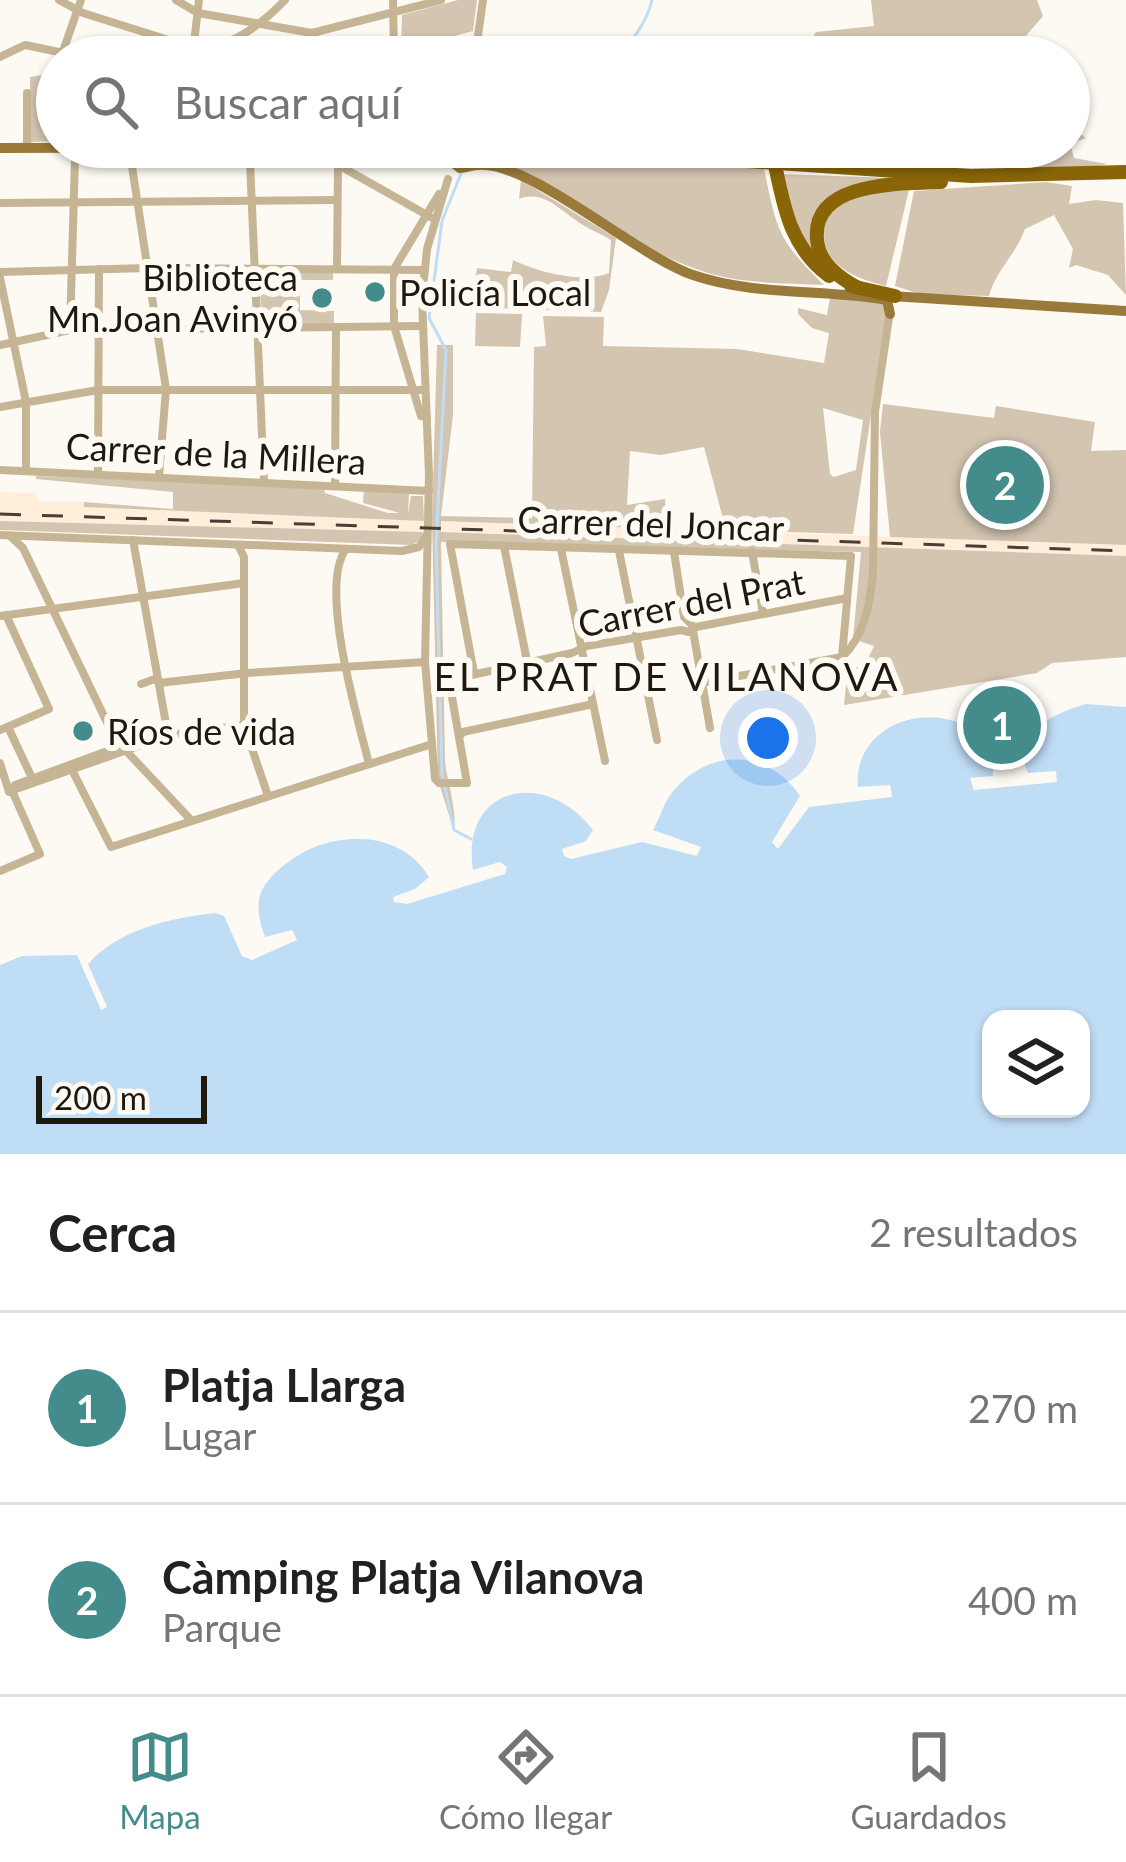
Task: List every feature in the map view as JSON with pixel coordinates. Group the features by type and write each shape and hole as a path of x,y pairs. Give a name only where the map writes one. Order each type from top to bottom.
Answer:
{"highway":[{"path":"776,168 793,236 810,261 840,284 894,306"},
{"path":"859,168 1006,177"},
{"path":"864,294 839,277 820,251 818,223 834,202 879,185 1126,172"}],"main road":[{"path":"0,146 36,144"},
{"path":"0,146 36,150"},
{"path":"446,184 459,168"},
{"path":"496,168 534,183 659,260 694,275 744,285 864,294"},
{"path":"894,306 914,298 1126,311"}],"street":[{"path":"59,0 158,36"},
{"path":"176,0 198,13 312,33 441,0"},
{"path":"195,36 200,0"},
{"path":"238,36 261,26 285,0"},
{"path":"393,0 394,36"},
{"path":"478,36 483,0"},
{"path":"68,36 79,4"},
{"path":"0,57 25,45 36,47"},
{"path":"27,93 27,144"},
{"path":"70,331 75,168"},
{"path":"132,168 166,389 160,476"},
{"path":"250,168 264,481"},
{"path":"337,269 338,168"},
{"path":"347,168 430,217"},
{"path":"427,417 422,416 394,326 394,269 446,184"},
{"path":"0,203 337,200"},
{"path":"430,217 422,326 429,491 425,662 432,744 442,781 467,783 449,680 474,673"},
{"path":"26,471 26,402 0,275 148,268 424,270"},
{"path":"98,473 99,269"},
{"path":"701,683 842,657 852,646 870,598 874,412 894,306"},
{"path":"0,345 70,331 422,326"},
{"path":"335,485 336,327"},
{"path":"0,407 98,390 425,389"},
{"name":"Carrer de la Millera","path":"0,470 429,491"},
{"path":"5,535 24,541 133,540 409,551 419,547 428,532"},
{"path":"133,540 168,735"},
{"path":"24,541 123,747 191,820"},
{"path":"237,544 244,557 244,725 268,796"},
{"path":"244,557 258,544"},
{"name":"Carrer del Joncar","path":"474,673 450,544 851,556 847,598"},
{"path":"504,546 527,662"},
{"path":"325,547 337,565"},
{"path":"346,548 337,565 339,636 369,764"},
{"path":"561,549 604,761"},
{"path":"409,551 427,561"},
{"path":"619,551 657,740"},
{"path":"674,552 710,728"},
{"path":"752,552 763,613"},
{"path":"33,781 4,729 49,710 3,615 244,583"},
{"path":"842,657 847,598"},
{"name":"Carrer del Prat","path":"474,673 582,647 692,632 696,627 847,598"},
{"path":"842,640 852,646"},
{"path":"141,684 155,679 159,683 425,662"},
{"path":"459,732 593,704"},
{"path":"0,802 12,789 123,747 168,735 244,725"},
{"path":"73,770 111,847 432,744"},
{"path":"33,781 73,770 123,747"},
{"path":"0,763 40,854 0,871"}],"shaded area":[{"path":"458,0 477,0 473,31 454,36 401,36 402,15"},
{"path":"871,0 1037,0 1043,16 1026,36 814,36 874,26"},
{"path":"36,76 36,142 30,142 30,77"},
{"path":"515,168 764,169 782,233 824,285 711,274 635,241"},
{"path":"781,174 891,178 842,192 822,205 812,226 821,264 799,232"},
{"path":"521,180 616,238 609,290 601,312 472,307 477,268 511,272 513,260 561,275 609,273 611,240 545,200 519,199"},
{"path":"1046,182 1072,186 1069,204 1123,203 1126,295 1108,275 1076,265 1069,268 1073,249 1054,215 1025,229 989,296 920,294 895,286 914,191"},
{"path":"909,190 886,286 837,264 824,235 835,209 866,194"},
{"path":"333,272 333,280 300,280 300,310 334,311 334,324 262,324 259,273"},
{"path":"830,298 888,303 853,534 726,530 704,447 661,455 630,451 627,505 665,499 667,529 441,521 441,532 1126,556 1126,657 1052,663 1037,673 844,705 848,665 863,669 874,646 853,639 861,552 441,542 445,763 454,831 438,780 432,519 437,345 453,345 453,415 441,516 532,518 534,347 546,346 543,316 604,317 603,346 737,349 824,363 829,333 812,328 798,308 827,315","holes":["823,408 863,420 856,470 834,477"]},
{"path":"476,313 522,314 520,347 475,346"},
{"path":"883,404 994,418 996,406 1095,422 1091,451 1126,450 1126,545 890,537 880,432"},
{"path":"36,476 324,487 325,493 388,513 400,513 363,503 364,490 409,494 408,514 411,496 423,496 424,521 84,507 84,502 173,509 173,492"},
{"path":"0,492 35,493 41,502 84,502 84,506 424,521 423,532 0,521"},
{"path":"0,521 423,532 412,545 0,530"},
{"path":"440,521 1126,545 1126,556 441,532"}],"water":[{"path":"1086,704 1126,707 1126,1154 0,1154 0,965 22,956 77,955 101,1010 107,1007 88,964 115,942 147,927 215,913 224,916 242,956 252,960 297,940 292,930 265,937 260,894 283,866 323,844 362,839 400,849 429,877 415,889 393,897 394,902 407,904 505,874 507,867 500,862 473,870 472,841 480,819 493,804 510,795 531,793 574,810 593,830 586,841 562,849 571,859 642,842 697,856 701,847 653,830 676,788 690,775 723,761 741,760 773,770 800,796 772,842 778,849 809,807 892,797 890,785 858,787 865,752 889,728 923,717 942,718 986,737 993,776 970,778 974,790 1057,782 1056,771 1028,773 1024,759 1030,736 1049,719"}],"waterway":[{"path":"635,36 652,0"},
{"path":"462,171 442,221 429,318 446,350 436,544 442,774 454,830 471,839"}],"railway":[{"path":"0,514 1126,551"}],"place":[{"name":"Policía Local","path":"375,292"},
{"name":"Biblioteca Mn.Joan Avinyó","path":"322,298"},
{"name":"Càmping Platja Vilanova","path":"1005,485"},
{"name":"Platja Llarga","path":"1002,725"},
{"name":"Ríos de vida","path":"83,731"}],"district":[{"name":"EL PRAT DE VILANOVA","path":"667,676"}]}
